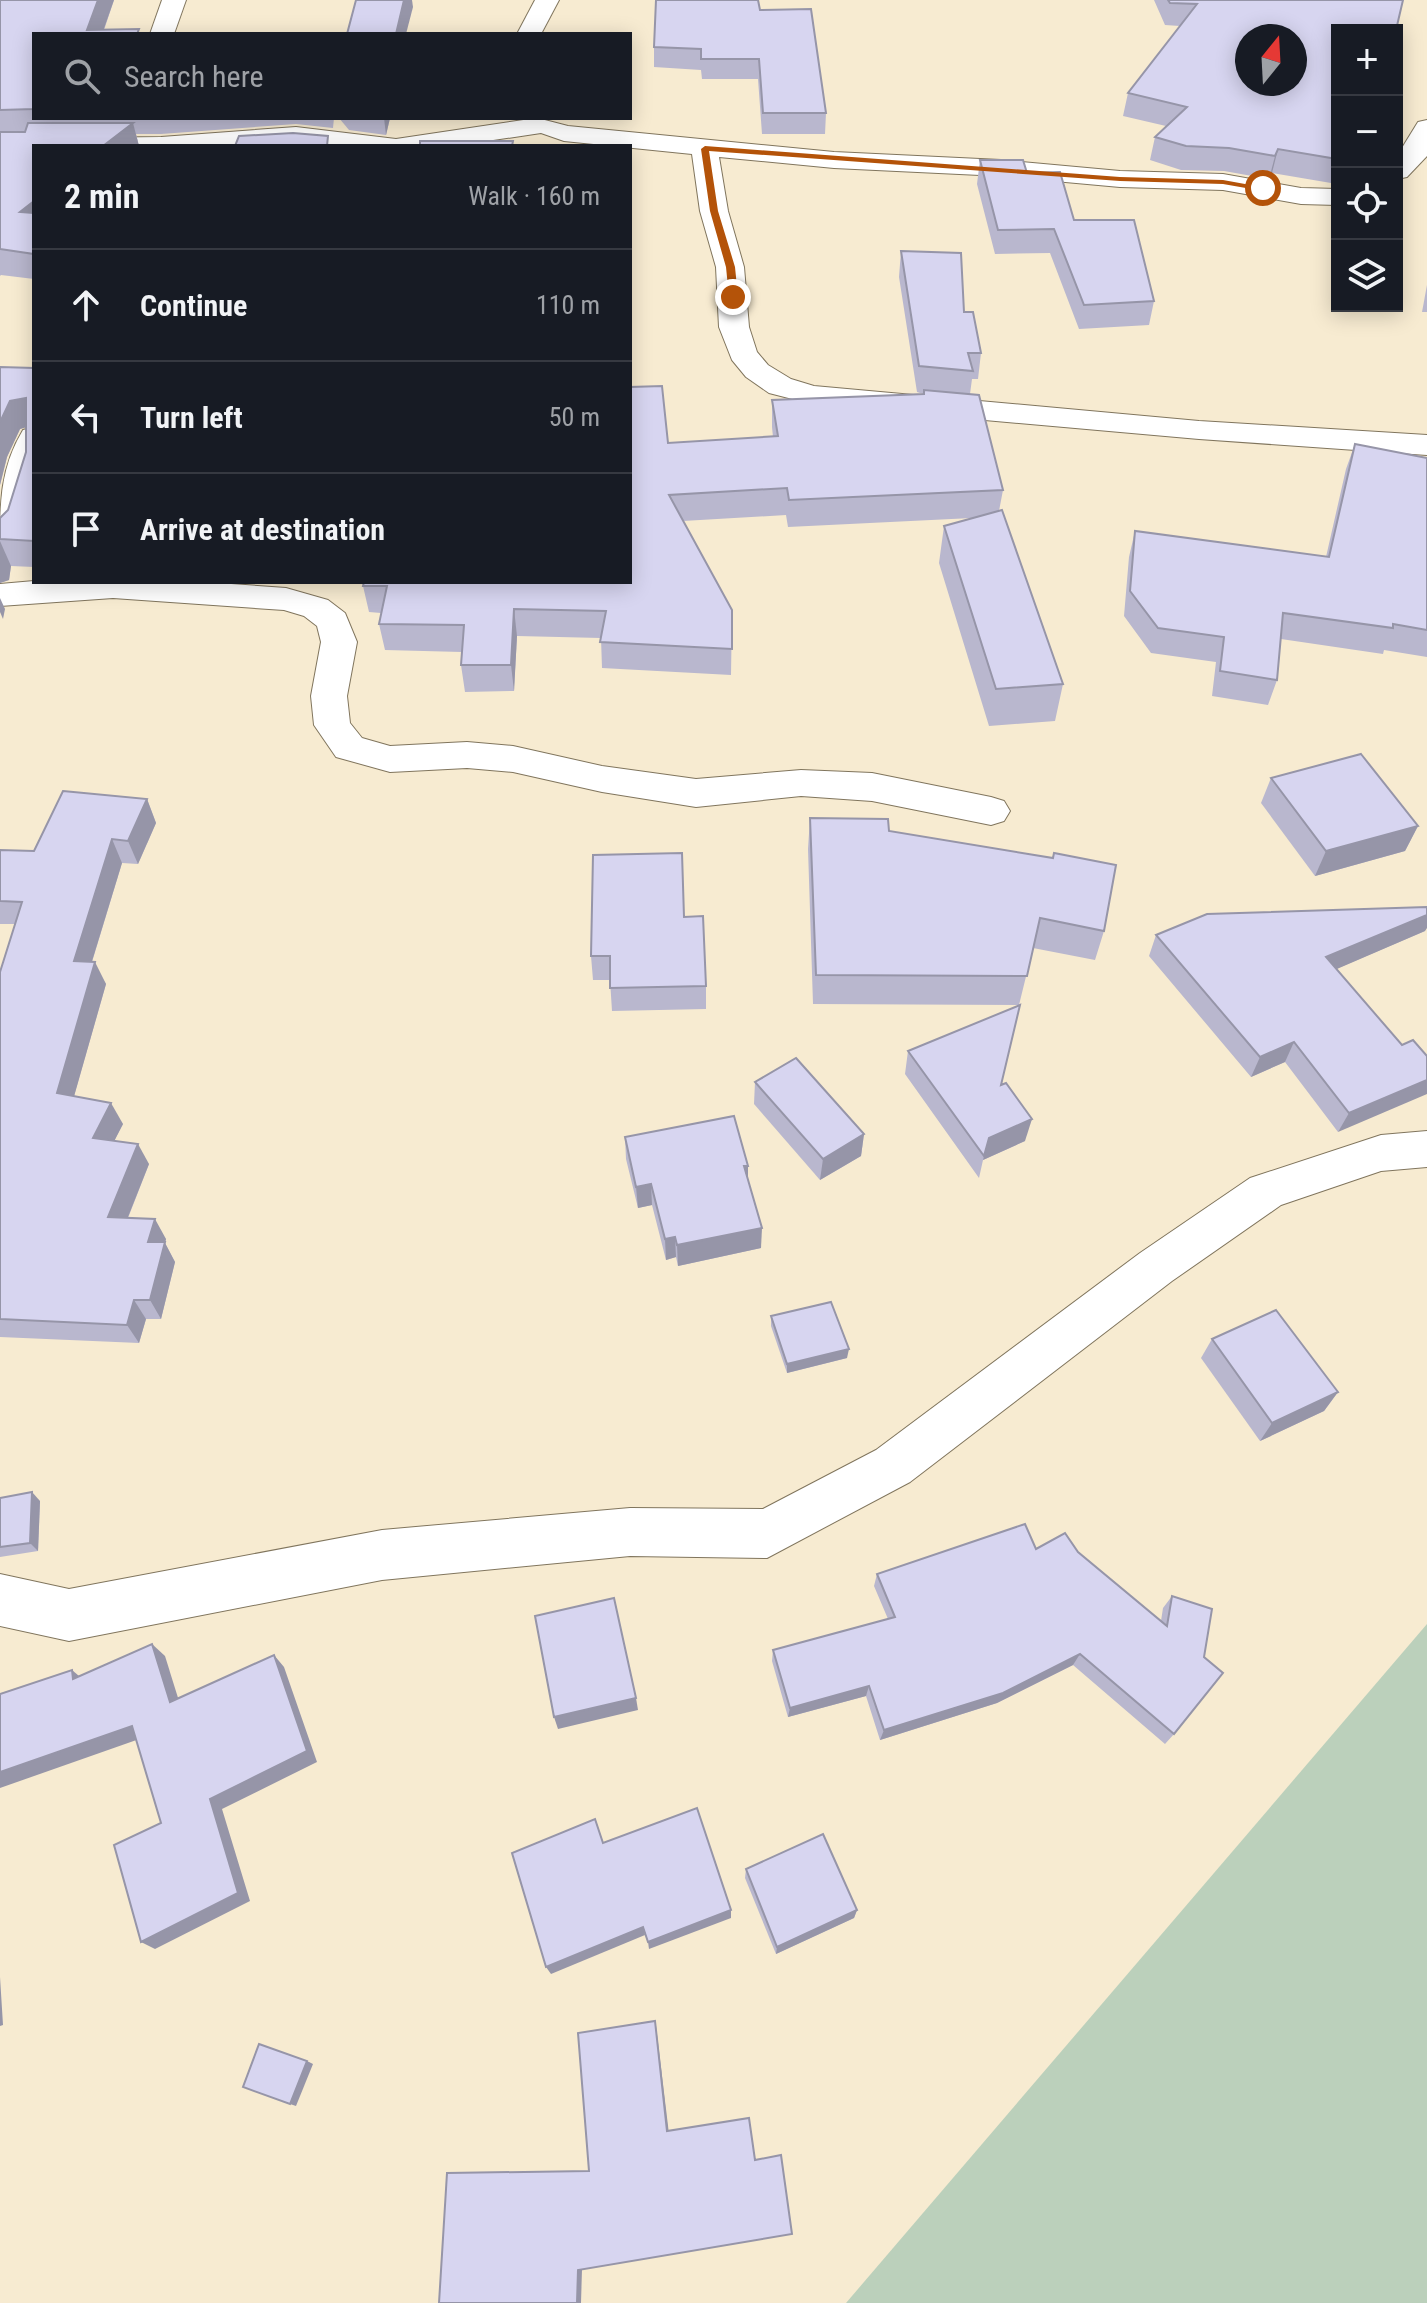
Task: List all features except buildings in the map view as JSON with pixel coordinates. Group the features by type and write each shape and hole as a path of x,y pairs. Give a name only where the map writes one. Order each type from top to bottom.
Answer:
{"street":[{"path":"163,32 174,0"},
{"path":"529,32 547,0"},
{"path":"132,144 138,120"},
{"path":"407,144 540,121 564,133 705,149 1120,179 1223,182 1301,196 1331,197"},
{"path":"1400,168 1414,155 1427,128"},
{"path":"175,144 296,135 377,144"},
{"path":"0,147 32,147"},
{"path":"705,149 714,211 730,267 734,327 743,354 757,371 780,386 812,395 907,404 1199,430 1427,445"},
{"path":"0,535 6,508 32,442"},
{"path":"0,595 113,587 286,599 316,608 333,621 339,642 329,696 332,725 349,748 390,759 467,755 513,759 602,779 696,793 801,783 872,787 991,811"},
{"path":"0,1600 69,1615 382,1555 630,1532 767,1534 893,1466 1156,1267 1266,1191 1381,1153 1427,1149"}],"green space":[{"path":"1427,1624 1427,2303 846,2303"}],"route":[{"path":"733,297 730,267 714,211 705,149 1120,179 1223,182 1263,188"}]}
